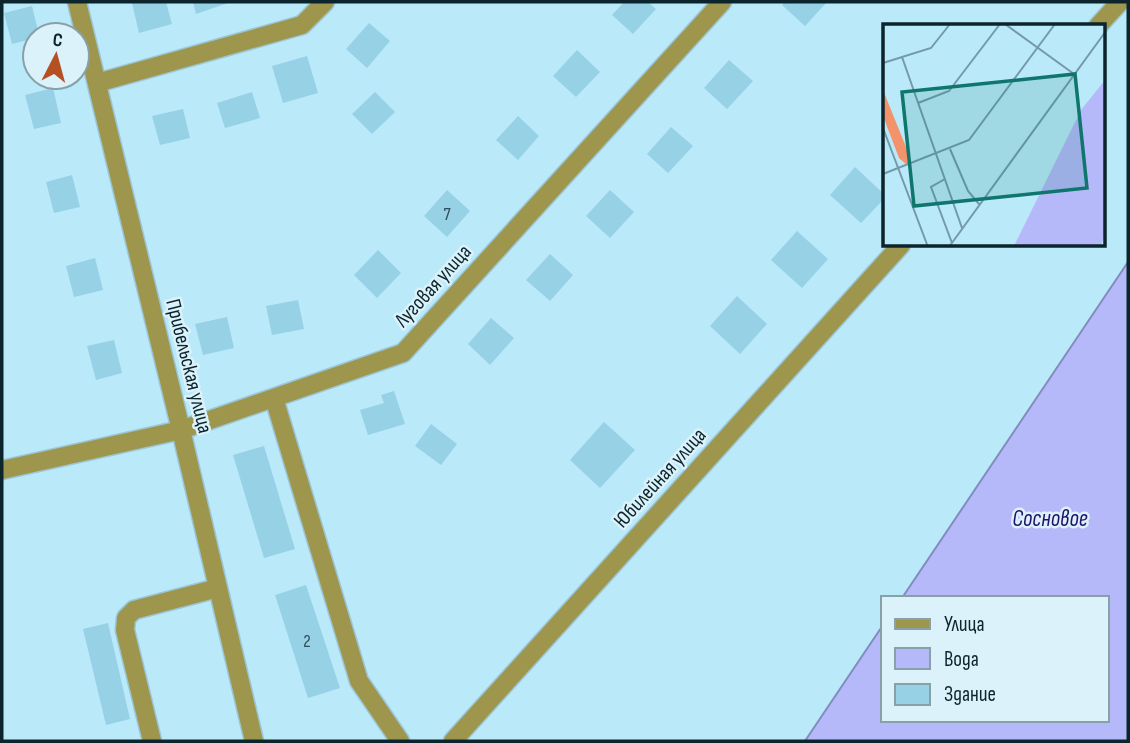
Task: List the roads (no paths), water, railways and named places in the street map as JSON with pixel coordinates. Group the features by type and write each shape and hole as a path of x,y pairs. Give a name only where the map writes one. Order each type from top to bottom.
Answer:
{"street":[{"name":"Прибельская улица","path":"77,2 254,741"},
{"path":"97,83 302,25 325,2"},
{"name":"Луговая улица","path":"2,470 181,430 402,353 722,2"},
{"path":"1100,24 1120,2"},
{"name":"Юбилейная улица","path":"453,741 899,247"},
{"path":"274,398 359,681 400,741"},
{"path":"152,741 125,630 126,618 134,610 218,588"}],"water":[{"name":"Сосновое","path":"1128,262 1128,741 805,741 881,628 881,722 1109,722 1109,596 903,596"}]}
